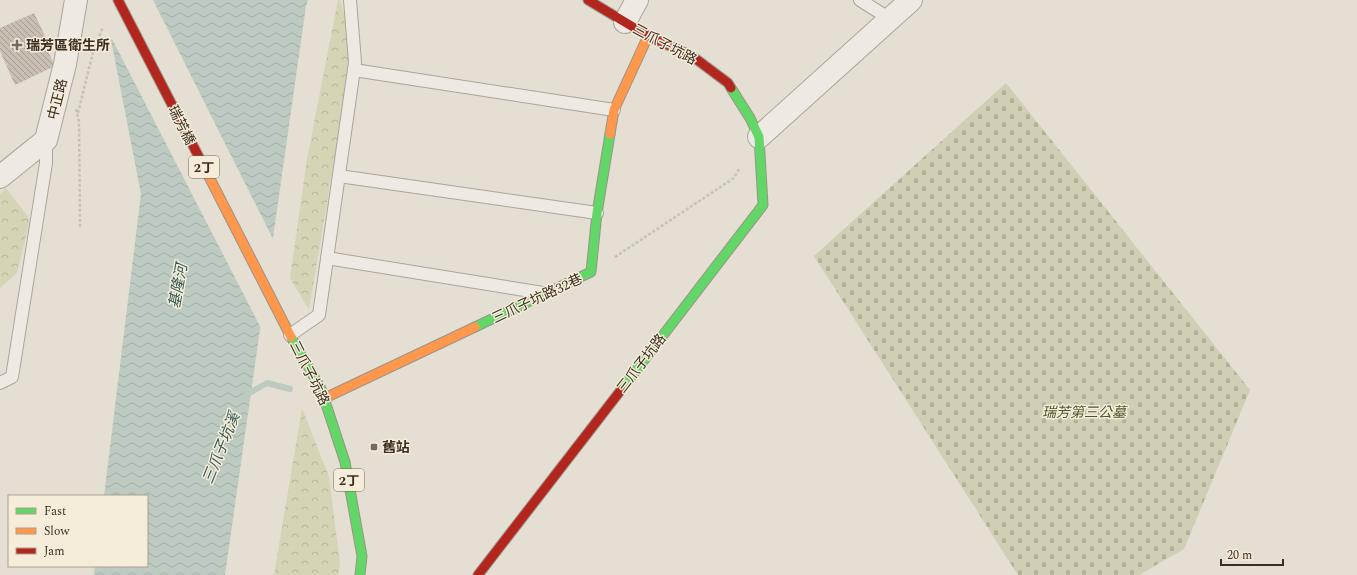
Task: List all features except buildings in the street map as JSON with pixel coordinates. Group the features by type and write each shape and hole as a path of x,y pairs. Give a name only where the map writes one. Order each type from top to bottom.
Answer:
{"street":[{"name":"中正路","path":"46,140 65,64 76,0"},
{"name":"瑞芳橋","path":"118,0 290,335"},
{"name":"三爪子坑路","path":"478,575 763,205 760,137 728,83 692,56 648,36 588,0"},
{"path":"625,22 637,0"},
{"path":"760,137 911,0"},
{"name":"三爪子坑路32巷","path":"325,398 591,272 597,213 614,110 648,36"},
{"path":"0,177 46,140"},
{"name":"三爪子坑路","path":"290,335 322,389 345,462 362,556 360,575"}],"lane":[{"path":"290,335 318,315 355,62 350,0"},
{"path":"860,0 890,19"},
{"path":"354,70 614,110"},
{"path":"0,382 12,377 46,163 46,140"},
{"path":"339,176 597,213"},
{"path":"327,258 546,293"}],"path":[{"path":"78,113 93,52 103,27"},
{"path":"76,106 79,122 80,228"},
{"path":"591,272 734,178 741,166"}],"green space":[{"path":"338,0 340,0 351,36 340,125 309,310 290,278 307,159"},
{"name":"瑞芳第三公墓","path":"1006,83 1250,390 1184,549 1139,575 1018,575 814,256"},
{"path":"6,188 30,219 17,273 0,288 0,194"},
{"path":"302,408 329,477 340,564 338,575 274,575"}],"water":[{"name":"基隆河","path":"151,0 308,0 225,575 94,575 95,567 148,567 148,495 104,495 141,194 111,40"}],"pier":[{"path":"148,0 153,0 274,241 262,330 111,37"}],"waterway":[{"name":"三爪子坑溪","path":"244,396 267,383 290,389"}],"traffic: fast":[{"path":"621,390 763,205 759,137 750,118 731,88"},
{"path":"475,327 591,272 597,213 610,134"},
{"path":"291,337 321,389 345,462 362,556 360,575"}],"traffic: slow":[{"path":"610,134 614,110 648,36"},
{"path":"203,165 291,337"},
{"path":"325,398 475,327"}],"traffic: jam":[{"path":"118,0 203,165"},
{"path":"588,0 648,36 692,56 728,83 731,88"},
{"path":"478,575 621,390"}],"place":[{"name":"瑞芳區衛生所","path":"17,45"},
{"name":"舊站","path":"374,447"}]}
